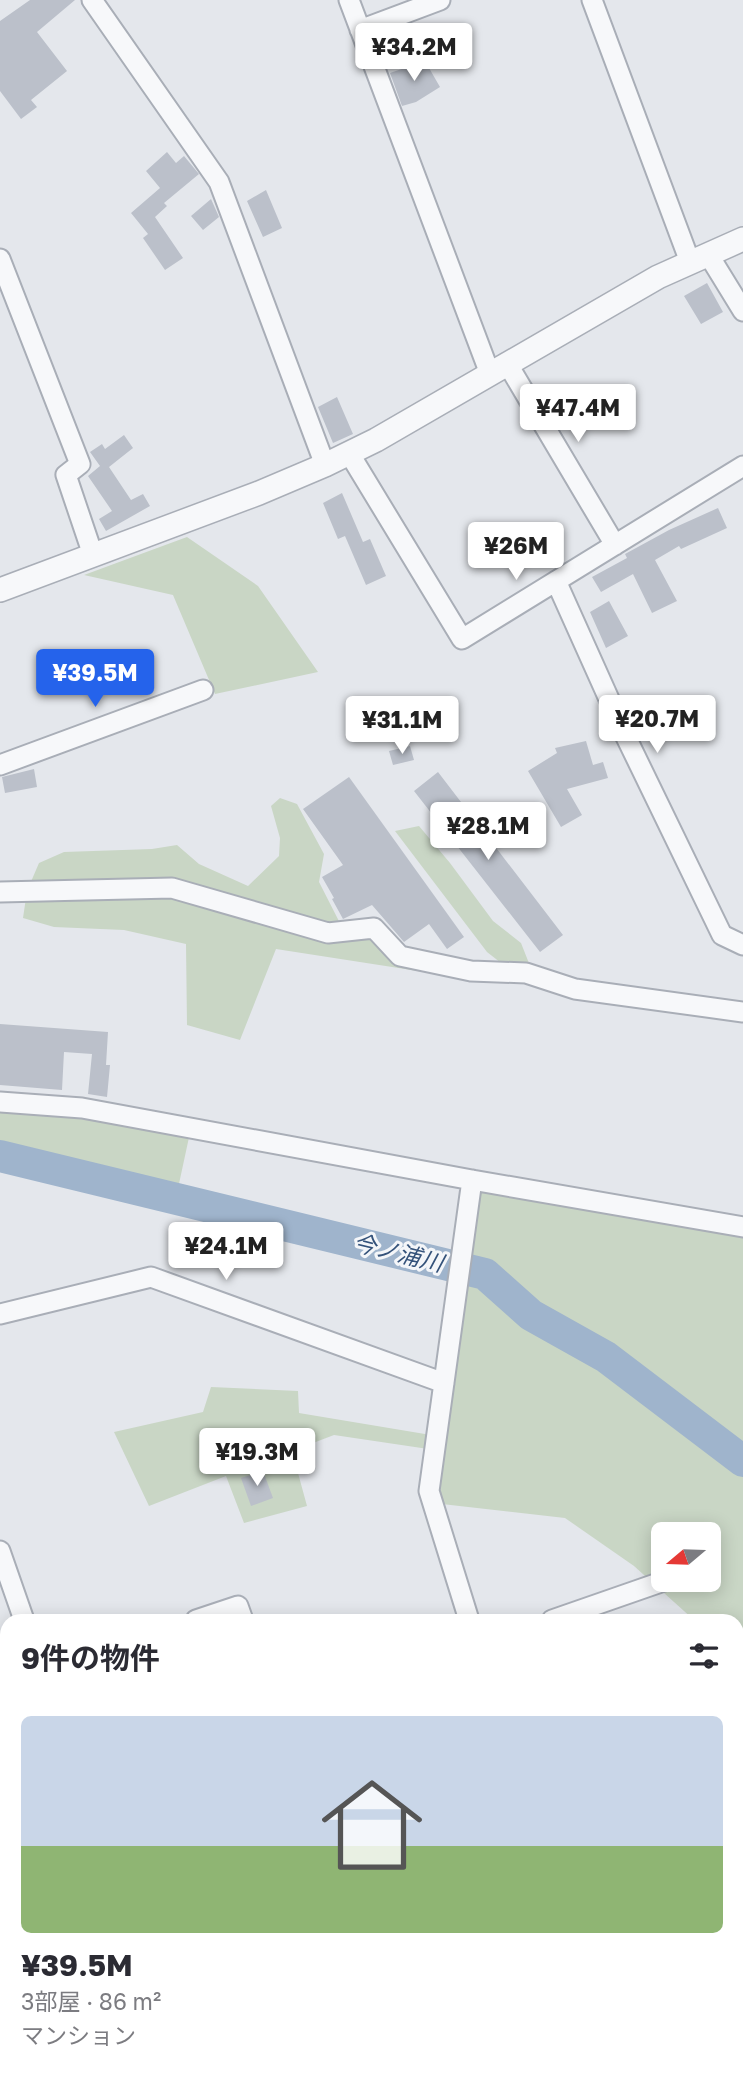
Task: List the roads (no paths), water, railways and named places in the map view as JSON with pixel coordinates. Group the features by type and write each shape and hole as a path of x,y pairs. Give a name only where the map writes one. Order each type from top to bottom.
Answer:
{"street":[{"path":"92,0 219,182 325,464"},
{"path":"349,0 498,368 615,545"},
{"path":"360,30 440,0"},
{"path":"592,0 699,258 743,311"},
{"path":"0,590 258,493 349,453 607,305 699,258 743,239"},
{"path":"0,259 80,464 66,475 93,555"},
{"path":"349,453 462,639 743,467"},
{"path":"556,581 626,737 722,935 743,945"},
{"path":"0,765 203,690"},
{"path":"0,892 172,888 328,933 374,928 400,956 471,971 526,973 575,989 743,1012"},
{"path":"0,1102 82,1108 743,1227"},
{"path":"467,1614 429,1491 472,1180"},
{"path":"0,1314 151,1277 444,1383"},
{"path":"0,1551 22,1614"},
{"path":"583,1614 651,1586"},
{"path":"214,1614 238,1606 241,1614"}],"waterway":[{"name":"今ノ浦川","path":"0,1156 485,1274 531,1315 606,1357 743,1461"}]}
